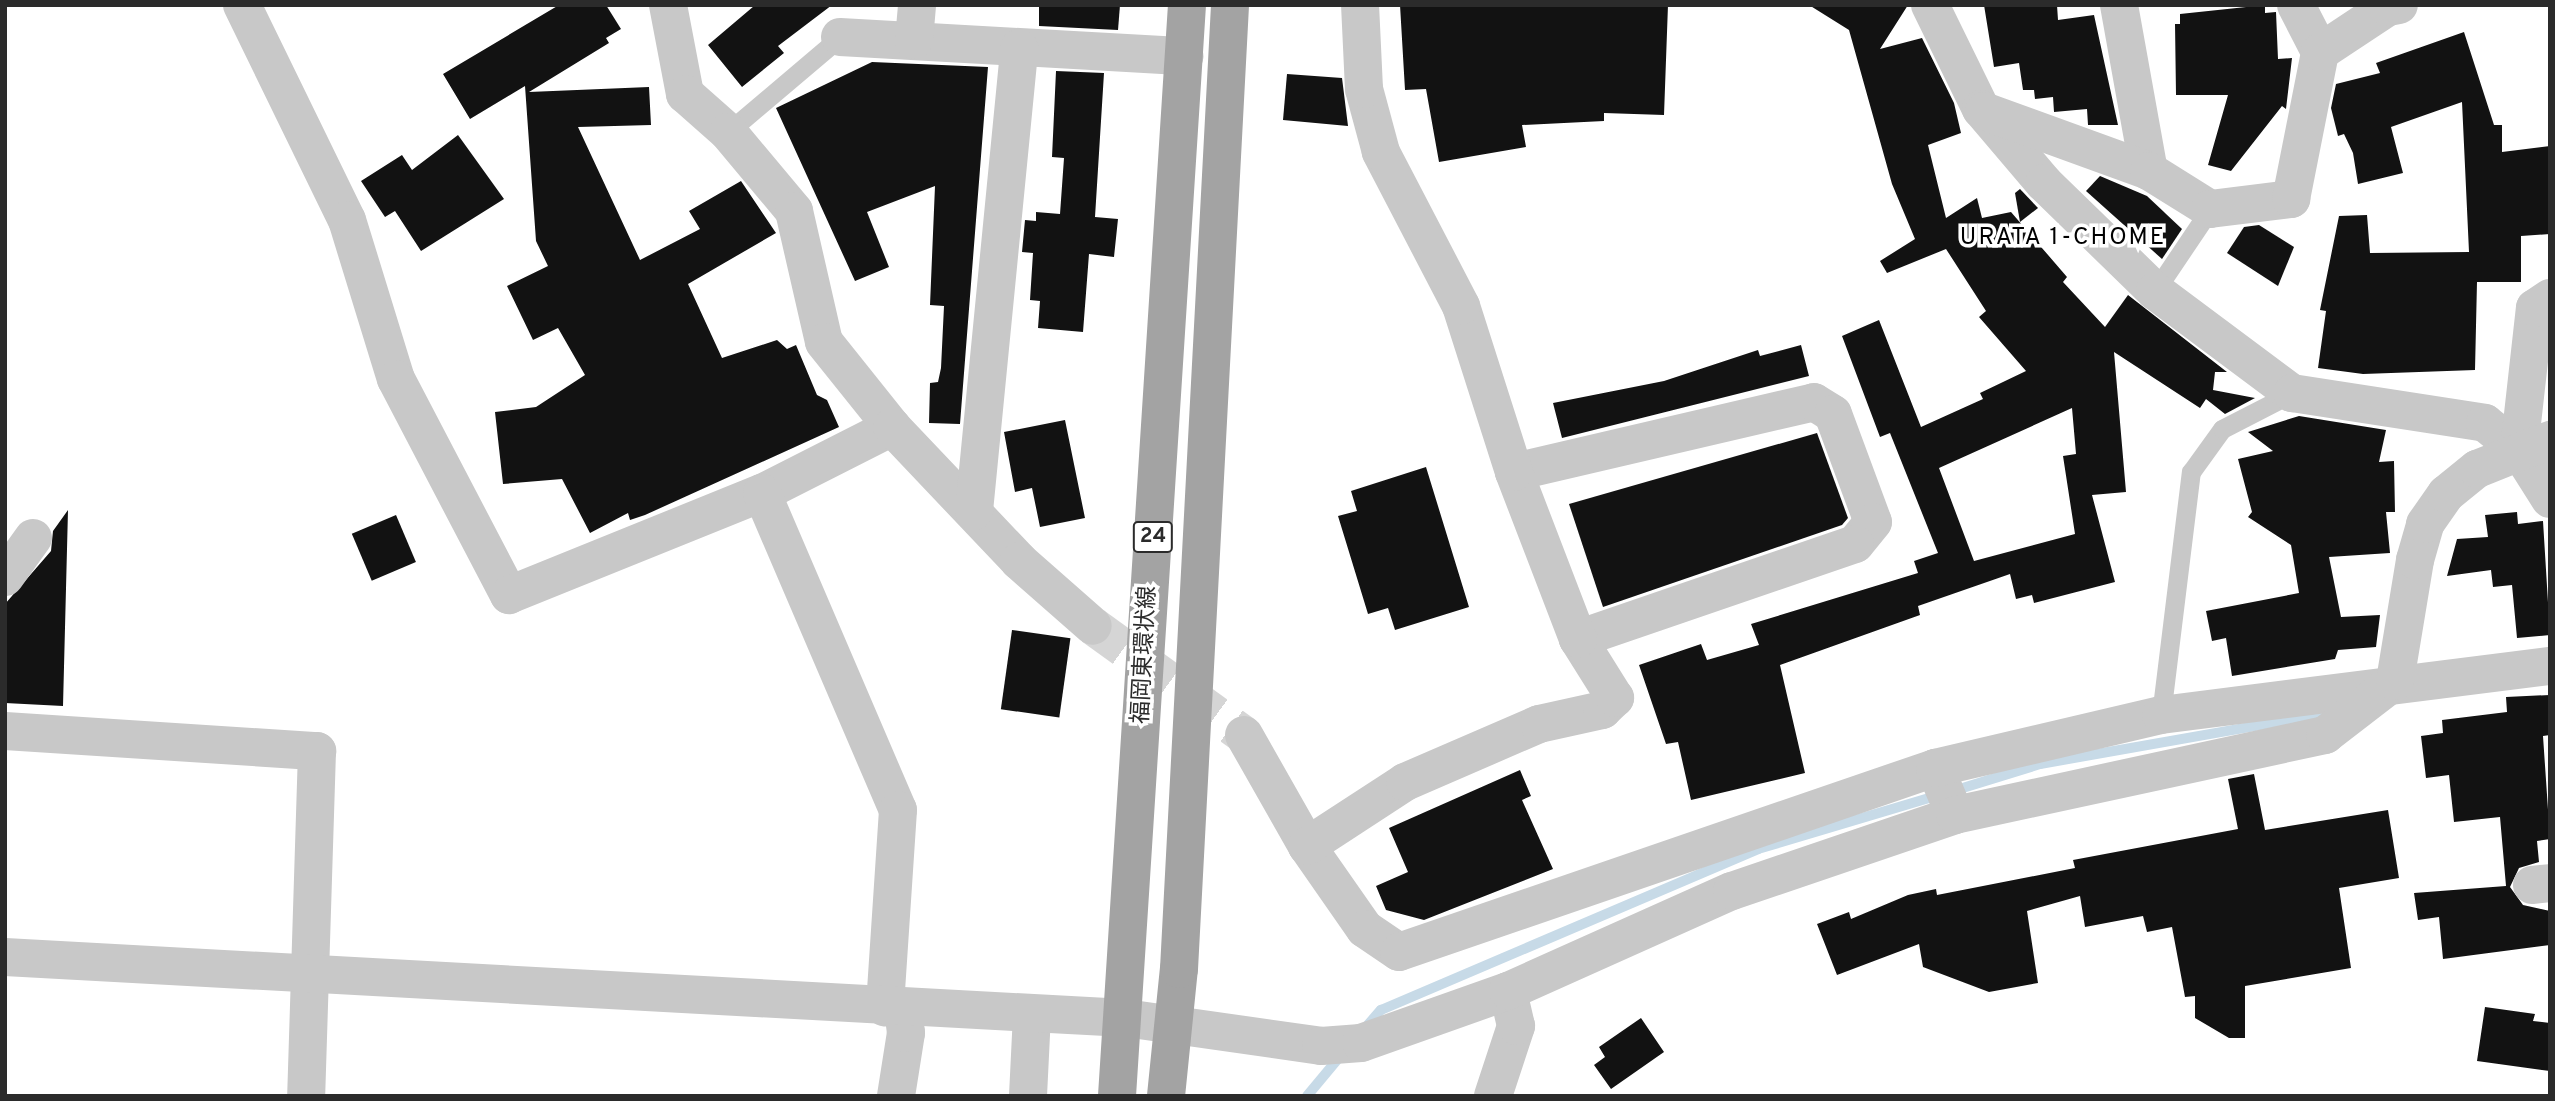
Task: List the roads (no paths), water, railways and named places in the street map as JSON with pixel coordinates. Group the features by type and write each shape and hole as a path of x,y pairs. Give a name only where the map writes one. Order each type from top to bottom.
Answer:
{"main road":[{"name":"福岡東環状線","path":"1117,1096 1125,1018 1187,5"},
{"name":"福岡東環状線","path":"1166,1096 1173,1025 1230,5"}],"street":[{"path":"242,5 347,220 396,379 509,595 762,493 892,427"},
{"path":"668,5 685,94 729,132 794,211 824,342 892,427 1019,561 1093,626"},
{"path":"1307,846 1405,782 1539,724 1602,710 1615,698 1578,639 1514,472 1461,306 1381,152 1364,89 1360,5"},
{"path":"2119,5 2149,171"},
{"path":"1981,109 2149,171 2210,209 2291,199 2320,52 2296,5"},
{"path":"2320,52 2399,5"},
{"path":"1928,8 1981,109 2044,183 2155,292 2292,393 2485,423 2534,445"},
{"path":"840,37 915,23 1019,48 1184,56"},
{"path":"974,511 1019,48"},
{"path":"2550,298 2535,308 2534,445 2550,499"},
{"path":"1514,472 1814,402 1833,414 1873,522 1855,544 1578,639"},
{"path":"5,957 313,971 894,1008 1125,1018 1321,1046 1361,1043 1466,1003 1508,991 1732,891 1955,815 2325,735 2395,681 2425,524 2446,494 2477,469 2534,445"},
{"path":"762,493 898,810 894,1008 906,1033 896,1096"},
{"path":"5,577 33,538"},
{"path":"1244,735 1307,846 1365,929 1399,952 1935,768 2161,715 2395,681 2550,666"},
{"path":"5,731 317,751 313,971 306,1096"},
{"path":"1935,768 1955,815"},
{"path":"1493,1096 1516,1026 1508,991"},
{"path":"1028,1096 1031,1014"}],"lane":[{"path":"729,132 840,37"},
{"path":"2155,292 2210,209"},
{"path":"2161,715 2191,472 2222,429 2292,393"}],"waterway":[{"path":"1953,791 2040,764 2329,713"},
{"path":"1366,1027 1381,1010 1758,849 1939,795"},
{"path":"1307,1096 1342,1054"}],"tunnel":[{"path":"1093,626 1244,735"}],"district":[{"name":"URATA 1-CHOME","path":"2063,239"}]}
